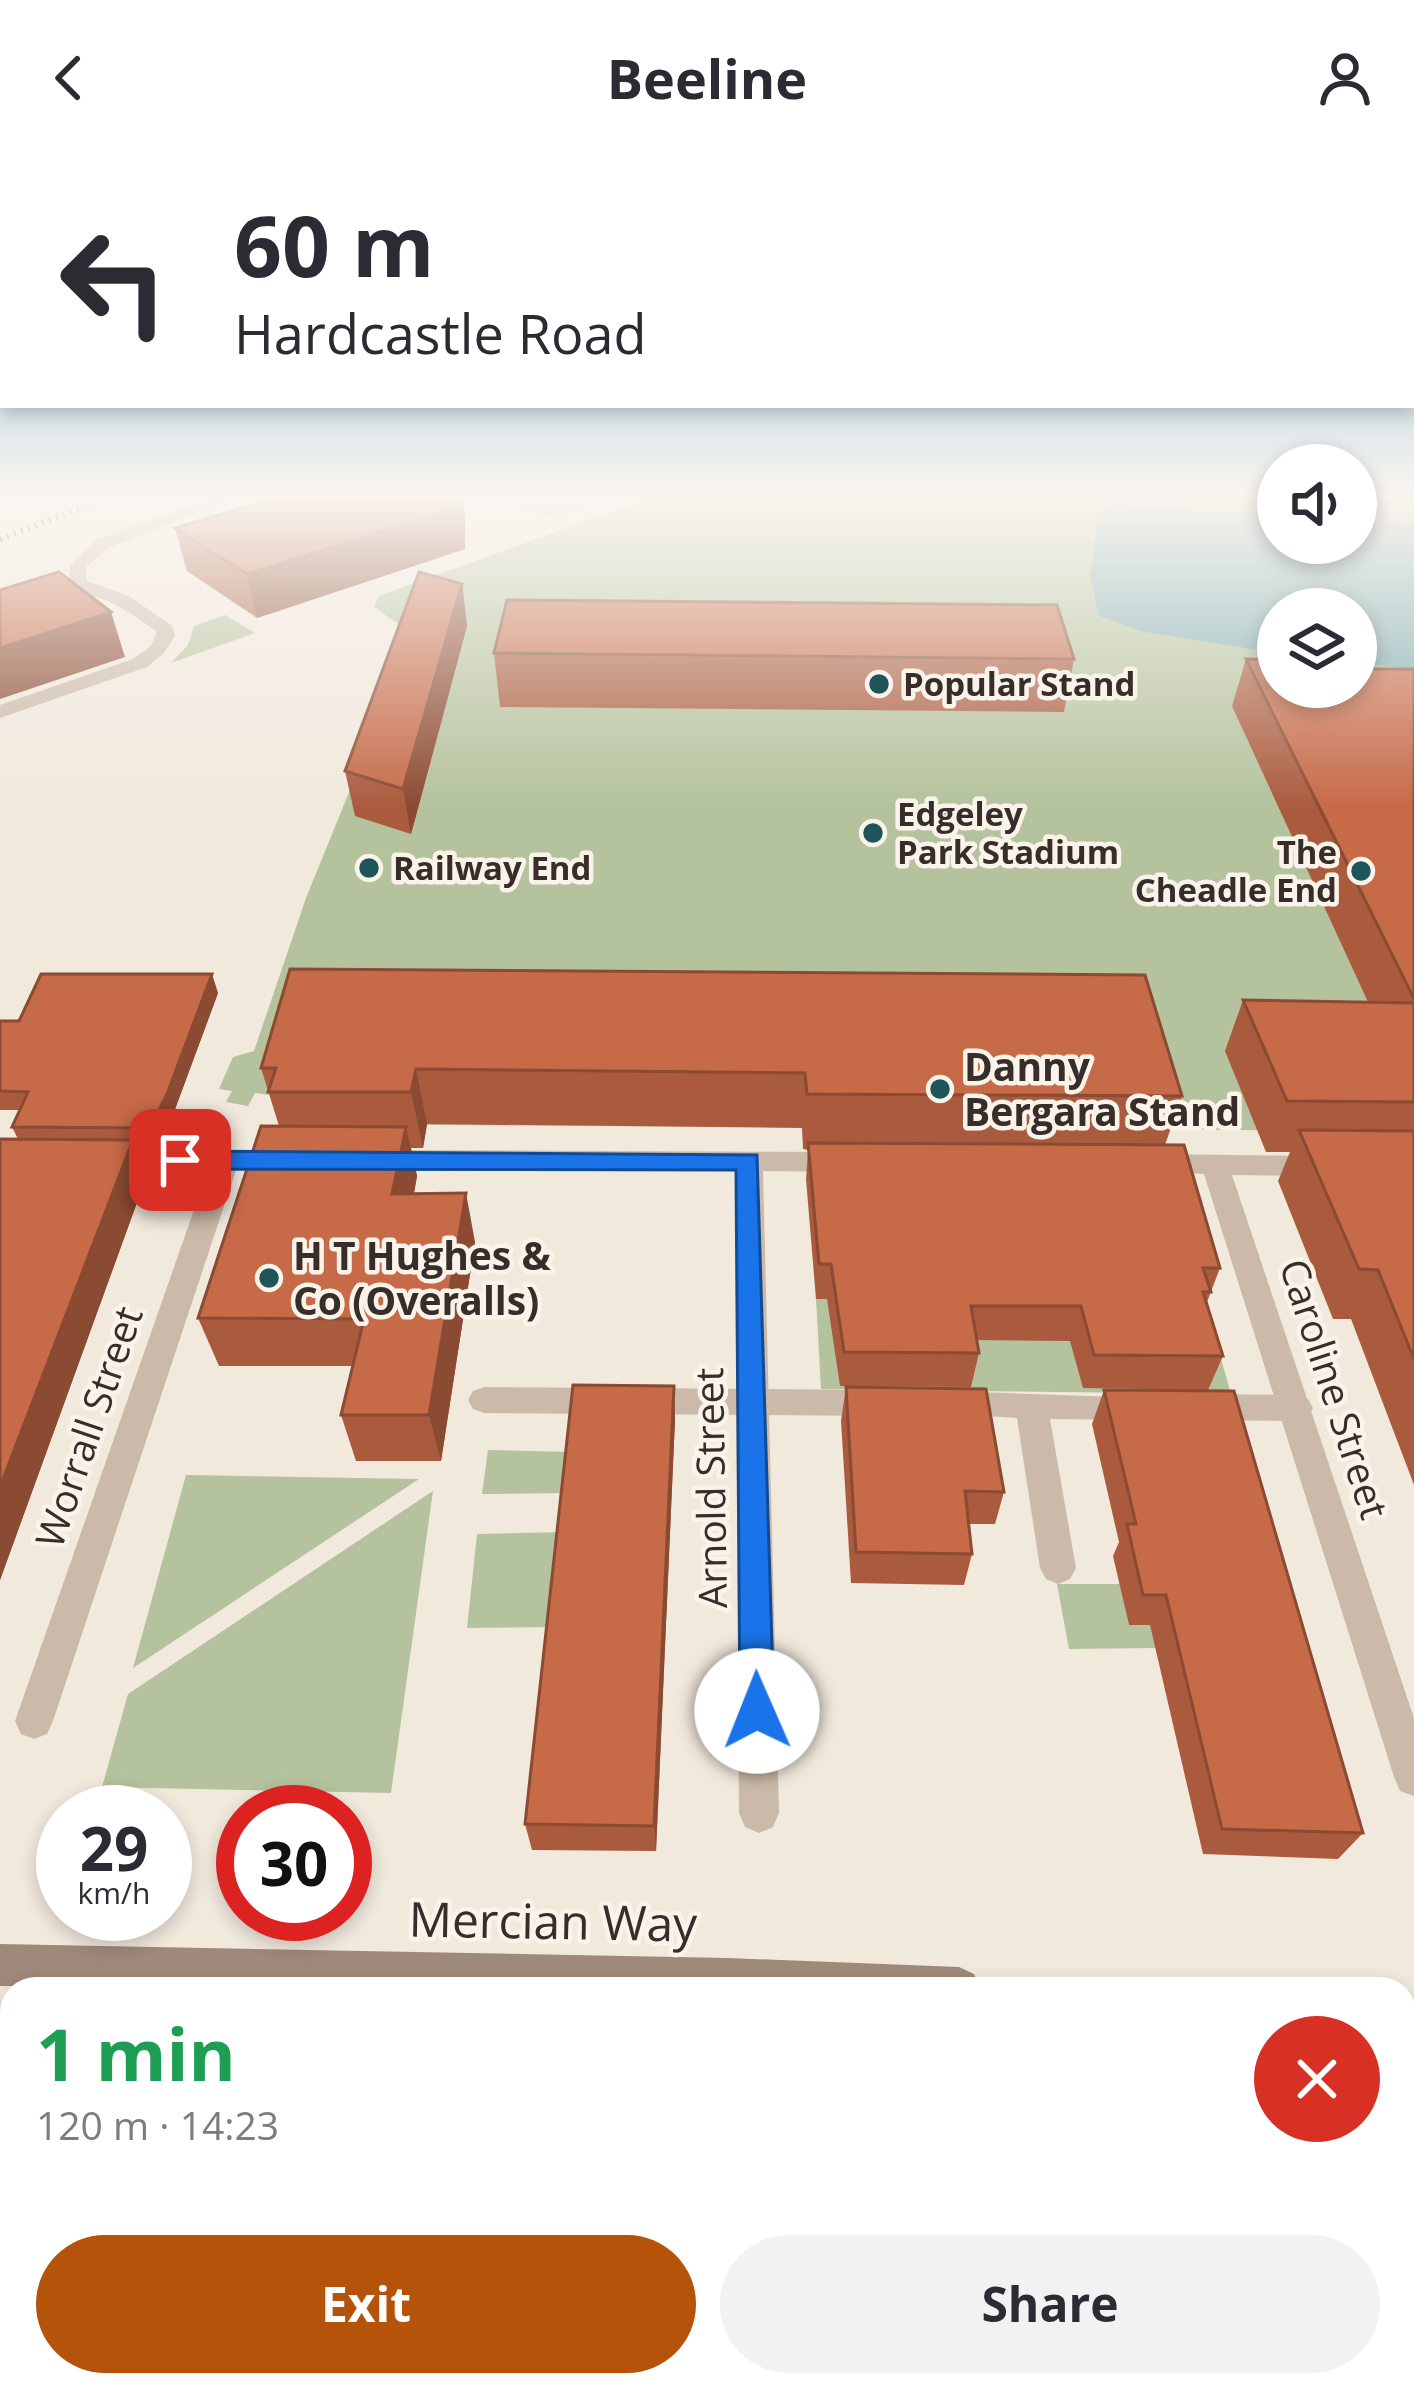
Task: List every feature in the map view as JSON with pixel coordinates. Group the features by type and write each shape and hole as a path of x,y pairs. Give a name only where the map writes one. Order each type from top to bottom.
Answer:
{"main road":[{"name":"Mercian Way","path":"0,1965 624,1977"}],"street":[{"path":"0,712 140,663 166,640 166,630 125,599"},
{"path":"68,1160 865,1162"},
{"name":"Worrall Street","path":"34,1721 225,1160"},
{"name":"Arnold Street","path":"748,1162 759,1813"},
{"path":"1122,1164 1348,1166"},
{"name":"Caroline Street","path":"1215,1165 1298,1408 1414,1777"},
{"path":"484,1400 1298,1408"},
{"path":"1031,1406 1058,1568"}],"green space":[{"name":"Edgeley Park Stadium","path":"378,599 1257,599 1257,708 1377,708 1377,599 1414,599 1414,1131 278,1124 285,1097 255,1093 248,1106 226,1102 232,1091 219,1089 233,1057 254,1051 306,898 387,699 435,650 374,607"},
{"path":"225,615 255,633 171,663 188,645 194,626"},
{"path":"816,1299 827,1299 833,1326 1069,1341 1205,1302 1231,1394 821,1389"},
{"path":"488,1450 573,1452 569,1493 482,1494"},
{"path":"186,1475 419,1479 133,1668"},
{"path":"433,1491 391,1793 372,1793 372,1785 216,1785 216,1789 103,1785 128,1694"},
{"path":"565,1532 554,1627 467,1628 477,1534"},
{"path":"1057,1584 1120,1584 1129,1625 1150,1625 1156,1648 1069,1649"}],"water":[{"path":"1095,599 1257,599 1257,650 1145,632 1099,616"},
{"path":"1377,599 1414,599 1414,670 1377,665"}],"building":[{"path":"0,599 94,599 111,612 0,648"},
{"path":"409,599 458,599 403,789 345,771"},
{"path":"507,600 1057,605 1074,659 494,653"},
{"name":"The Cheadle End","path":"1246,659 1257,659 1257,681"},
{"name":"The Cheadle End","path":"1377,669 1414,669 1414,999 1270,708 1377,708"},
{"path":"290,969 1145,975 1182,1096 807,1094 805,1073 416,1069 411,1092 268,1092 276,1068 261,1068"},
{"path":"41,974 212,974 150,1128 12,1127 28,1092 0,1091 0,1021 19,1021"},
{"path":"1243,1000 1414,1003 1414,1102 1287,1101"},
{"path":"261,1126 406,1127 392,1194 466,1193 429,1415 341,1415 364,1319 198,1318"},
{"path":"1299,1130 1414,1131 1414,1359 1378,1270 1359,1269"},
{"path":"0,1139 133,1140 0,1487"},
{"path":"808,1143 1184,1145 1220,1268 1203,1268 1211,1292 1203,1292 1223,1356 1094,1355 1081,1306 971,1306 979,1353 844,1352 831,1264 819,1264"},
{"path":"573,1385 674,1386 654,1826 525,1824"},
{"path":"846,1387 986,1389 1004,1492 965,1491 972,1554 856,1552"},
{"path":"1104,1390 1234,1391 1363,1833 1222,1829 1166,1595 1143,1595 1127,1524 1136,1524"}],"place":[{"name":"Popular Stand","path":"879,684"},
{"name":"Edgeley Park Stadium","path":"873,833"},
{"name":"Railway End","path":"369,868"},
{"name":"The Cheadle End","path":"1361,871"},
{"name":"Danny Bergara Stand","path":"940,1089"},
{"name":"H T Hughes & Co (Overalls)","path":"269,1278"}],"route":[{"path":"180,1160 748,1162 757,1711"}]}
